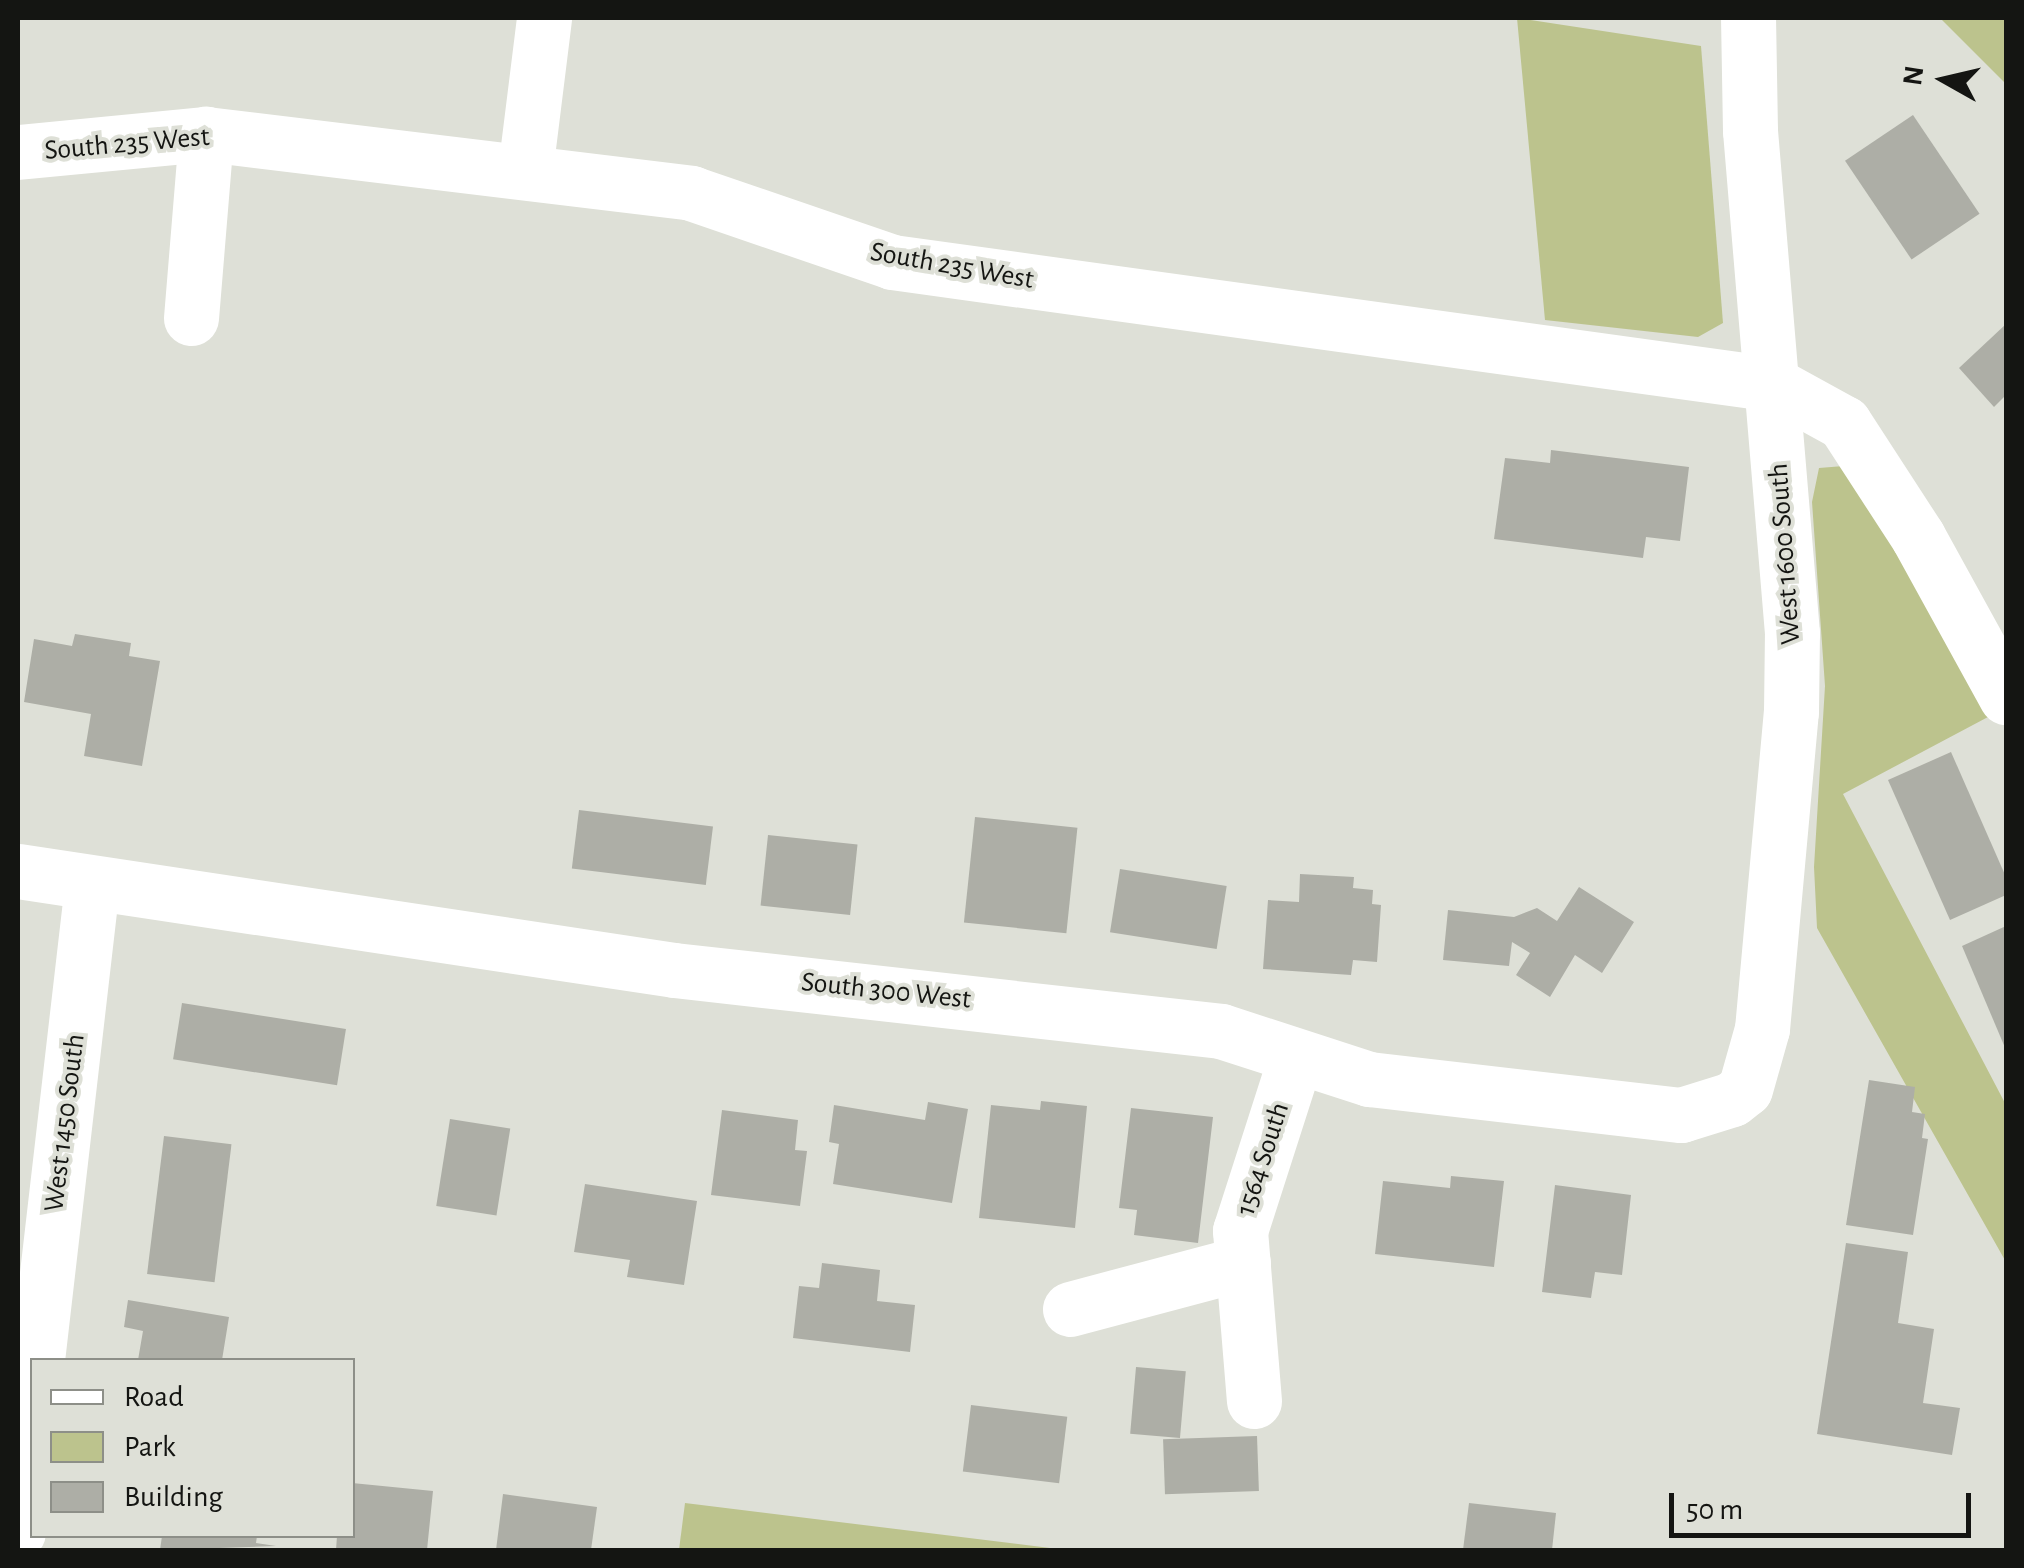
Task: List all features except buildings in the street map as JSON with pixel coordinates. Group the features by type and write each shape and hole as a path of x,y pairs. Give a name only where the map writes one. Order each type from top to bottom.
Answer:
{"street":[{"path":"524,172 544,18"},
{"name":"West 1600 South","path":"1745,1089 1762,1030 1791,712 1792,633 1750,131 1748,18"},
{"path":"191,318 206,134"},
{"name":"South 235 West","path":"18,152 206,134 691,193 892,262 1773,384"},
{"path":"1773,384 1844,424 1918,537 2006,697"},
{"name":"South 300 West","path":"18,872 674,970 1222,1031 1369,1079 1681,1115 1704,1111 1745,1089"},
{"name":"West 1450 South","path":"37,1358 92,885"},
{"name":"1564 South","path":"1254,1402 1240,1231 1296,1057"},
{"path":"1070,1309 1243,1263"},
{"path":"18,1532 30,1421"}],"green space":[{"path":"1517,18 1701,46 1723,323 1698,337 1545,320"},
{"path":"1940,18 2006,18 2006,84"},
{"path":"1856,465 1988,717 1843,794 2006,1105 2006,1262 1817,928 1814,867 1825,686 1812,502 1819,468"},
{"path":"685,1503 1066,1550 679,1550"}]}
